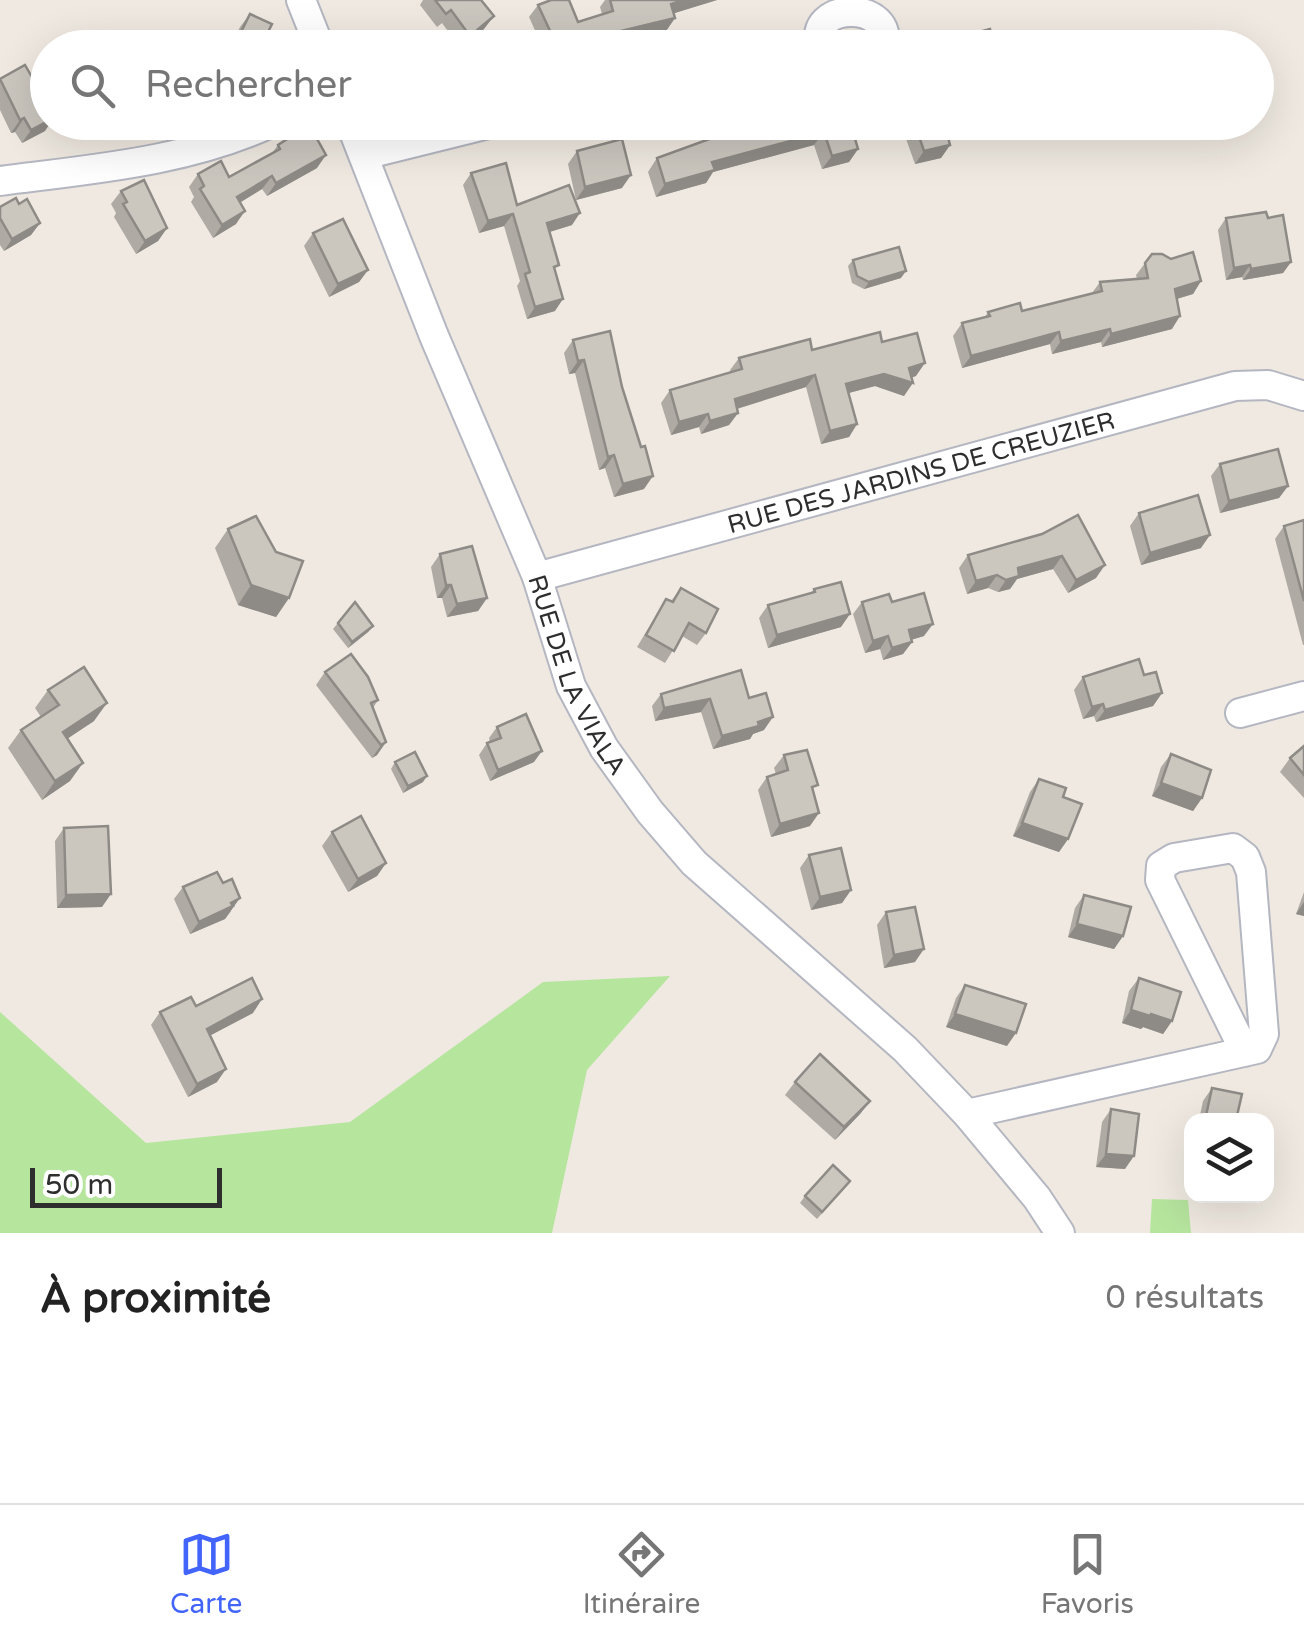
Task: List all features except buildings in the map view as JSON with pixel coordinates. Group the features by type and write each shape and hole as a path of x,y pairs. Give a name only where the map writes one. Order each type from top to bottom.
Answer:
{"street":[{"path":"301,0 313,30"},
{"path":"818,30 830,9 850,1 861,2 879,15 884,30"},
{"path":"0,181 159,160 233,140"},
{"name":"RUE DE LA VIALA","path":"358,140 434,336 538,578 571,686 604,748 650,812 694,863 905,1049 967,1114 1037,1198 1060,1233"},
{"path":"364,155 424,140"},
{"name":"RUE DES JARDINS DE CREUZIER","path":"538,578 1235,386 1268,384 1304,396"},
{"path":"1240,712 1304,696"},
{"path":"967,1114 1245,1052 1257,1049 1264,1034 1252,872 1246,857 1233,848 1174,858 1161,866 1160,880 1245,1052"}],"green space":[{"path":"670,976 587,1070 552,1233 0,1233 0,1012 146,1143 350,1122 543,982"},
{"path":"1152,1199 1188,1203 1191,1233 1150,1233"}]}
